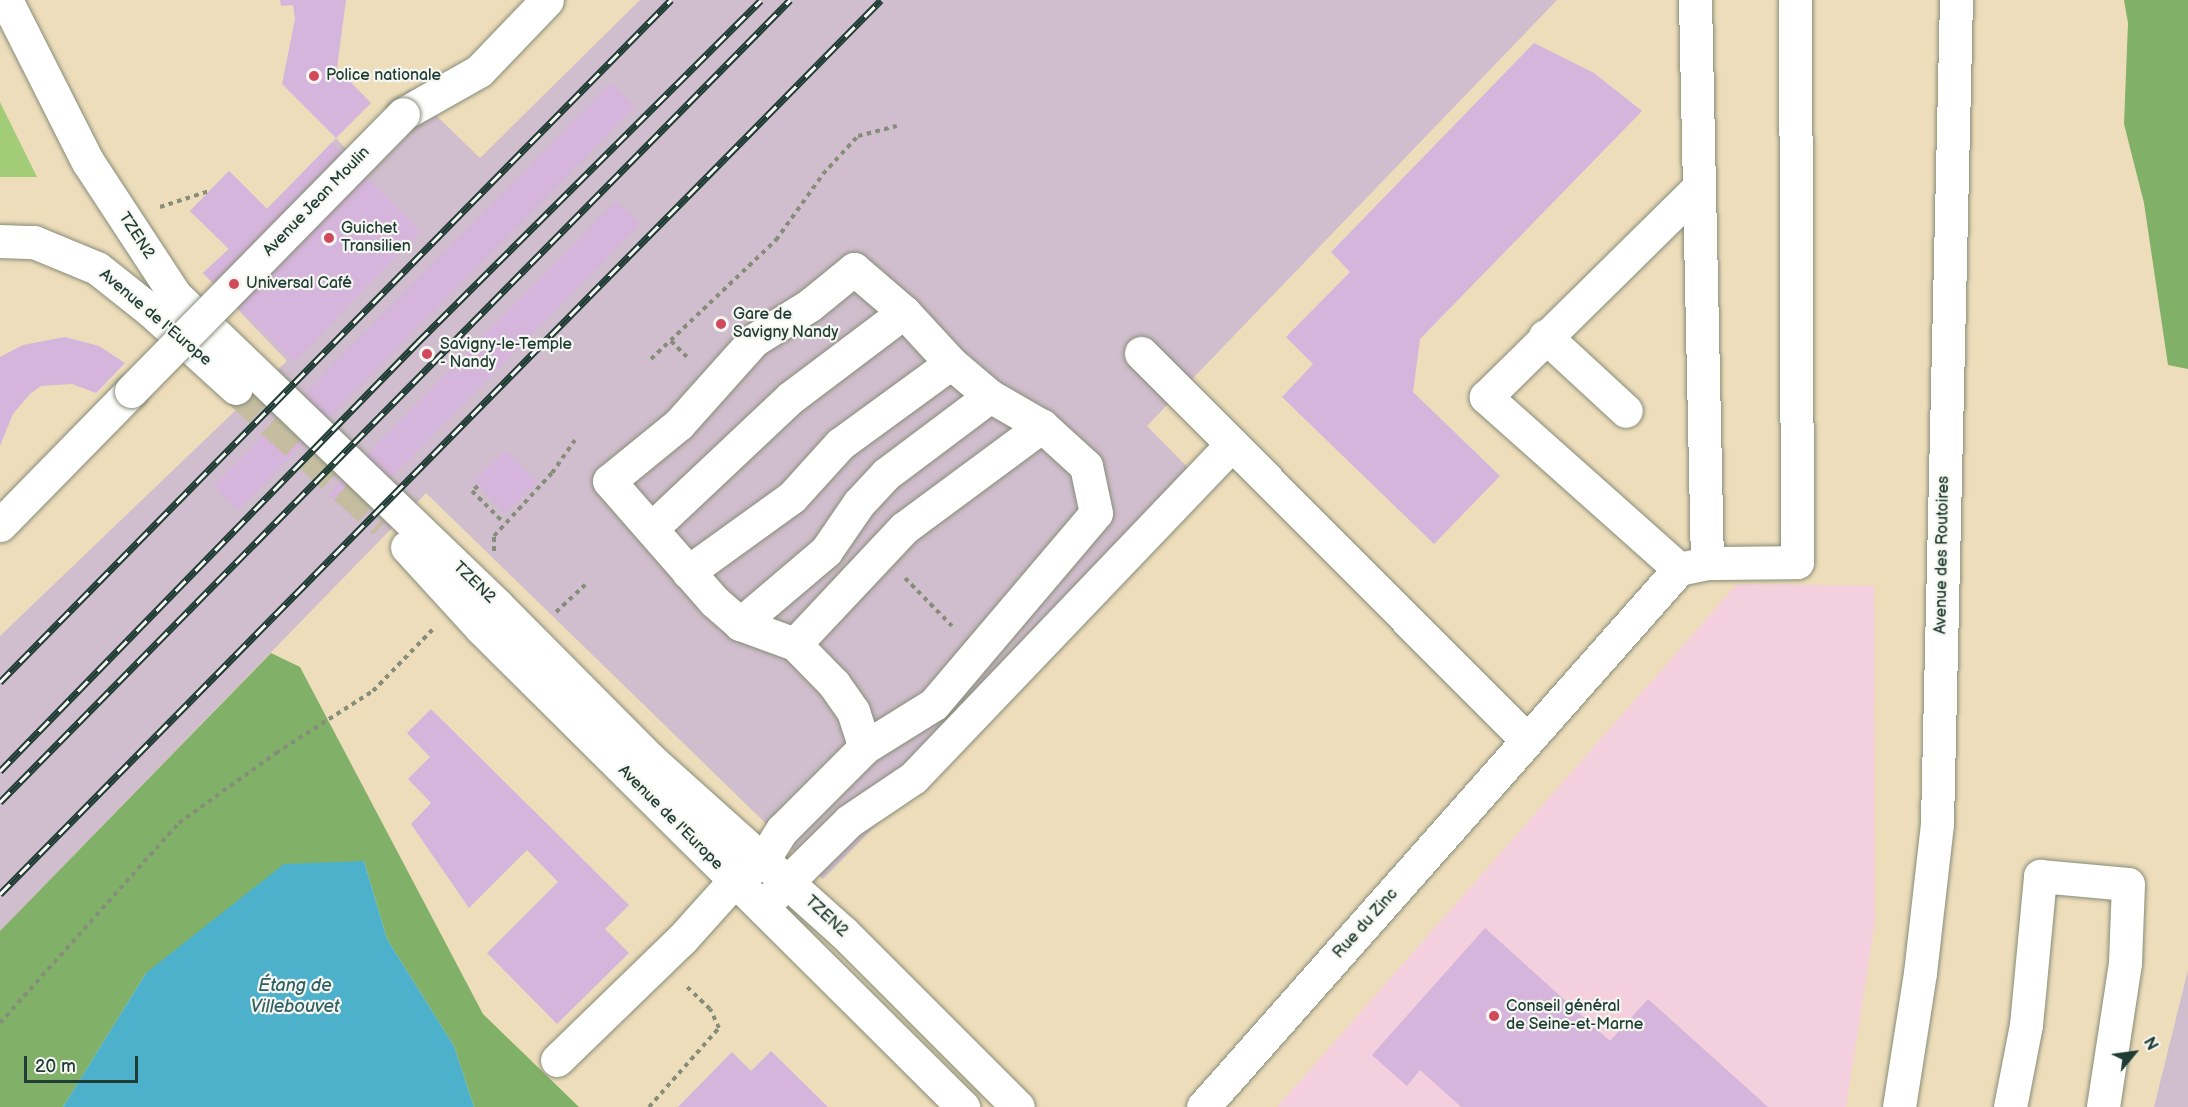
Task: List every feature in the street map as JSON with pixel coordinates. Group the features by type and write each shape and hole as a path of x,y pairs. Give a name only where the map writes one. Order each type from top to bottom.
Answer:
{"street":[{"name":"TZEN2","path":"6,0 88,162 175,295 497,605 651,760 788,881 1018,1107"},
{"name":"Avenue Jean Moulin","path":"0,525 403,114 479,71 547,0"},
{"path":"1693,566 1697,189 1695,0"},
{"path":"1697,189 1545,336 1486,397 1693,566 1797,562 1795,0"},
{"name":"Avenue des Routoires","path":"1899,1107 1920,973 1937,823 1956,0"},
{"name":"Avenue de l'Europe","path":"0,241 34,242 97,268 150,310 236,388"},
{"path":"557,1060 659,960 734,881 763,860 782,830 865,747 934,704 1096,513 1086,466 1042,426 990,396 951,363 904,312 854,269 810,305 754,340 679,424 609,481 688,572 740,624 795,644 834,684 853,711 865,747"},
{"path":"652,528 790,398 904,312"},
{"path":"1545,336 1626,411"},
{"path":"1142,353 1526,739"},
{"path":"688,572 792,497 840,444 951,363"},
{"path":"740,624 826,551 859,503 886,474 990,396"},
{"path":"795,644 904,528 1042,426"},
{"path":"760,909 849,822 914,778 1232,444"},
{"name":"Avenue de l'Europe","path":"384,522 461,605 760,909 963,1107"},
{"name":"Rue du Zinc","path":"1203,1107 1526,739 1693,566"},
{"path":"2010,1107 2026,1025 2040,876 2128,884 2125,963 2103,1107"}],"path":[{"path":"651,359 776,240 823,174 858,136 897,126"},
{"path":"148,211 209,191"},
{"path":"671,340 695,365"},
{"path":"502,557 492,543 504,523 522,500 552,473 575,440"},
{"path":"478,486 472,491 504,523"},
{"path":"896,569 960,635"},
{"path":"559,609 585,585"},
{"path":"0,1023 179,823 276,753 373,691 442,619 461,605"},
{"path":"649,1107 719,1028 710,1009 659,960"}],"shaded area":[{"path":"640,0 1557,0 1147,426 1208,488 823,879 426,493 0,931 0,636 287,361 203,273 229,249 190,211 229,171 267,209 336,138 346,149 409,89 480,158"},
{"path":"1737,584 1874,586 1875,922 1846,1107 1277,1107"},
{"path":"2188,970 2188,1107 2154,1107"}],"green space":[{"path":"2124,0 2188,0 2188,369 2168,365 2144,203 2124,124 2128,23"},
{"path":"0,102 37,177 0,177"},
{"path":"271,653 300,667 483,1014 579,1107 474,1107 454,1046 387,939 364,861 146,973 63,1107 0,1107 0,931"}],"water":[{"name":"Étang de Villebouvet","path":"364,861 387,939 454,1046 474,1107 63,1107 146,973 284,864"}],"building":[{"name":"Police nationale","path":"280,0 346,0 337,68 371,103 336,138 282,84 295,19 293,5 281,6"},
{"path":"1534,43 1594,73 1642,111 1420,339 1413,392 1500,476 1434,544 1282,397 1313,364 1286,337 1350,272 1331,252"},
{"path":"611,83 635,107 238,510 213,486"},
{"path":"332,143 421,231 294,362 203,273 229,249 190,211 229,171 267,209"},
{"path":"616,201 640,224 352,518 328,494"},
{"path":"65,337 99,346 125,363 96,393 72,384 41,386 30,394 13,414 0,446 0,357 23,345"},
{"path":"505,450 537,482 506,513 474,481"},
{"path":"431,709 629,905 605,929 629,953 557,1024 487,953 558,882 527,850 469,908 411,824 431,803 408,779 430,757 407,733"},
{"name":"Conseil général de Seine-et-Marne","path":"1485,928 1610,1041 1648,999 1768,1107 1461,1107 1420,1070 1407,1086 1372,1055"},
{"path":"771,1051 828,1107 678,1107 732,1052 751,1071"}],"tunnel":[{"path":"236,388 384,522"}],"railway":[{"path":"0,682 671,0"},
{"path":"0,771 418,342 761,0"},
{"path":"0,802 790,0"},
{"path":"0,894 881,0"}],"place":[{"name":"Police nationale","path":"314,76"},
{"name":"Guichet Transilien","path":"329,238"},
{"name":"Universal Café","path":"234,284"},
{"name":"Gare de Savigny Nandy","path":"721,324"},
{"name":"Savigny-le-Temple - Nandy","path":"427,354"},
{"name":"Conseil général de Seine-et-Marne","path":"1494,1016"}]}
